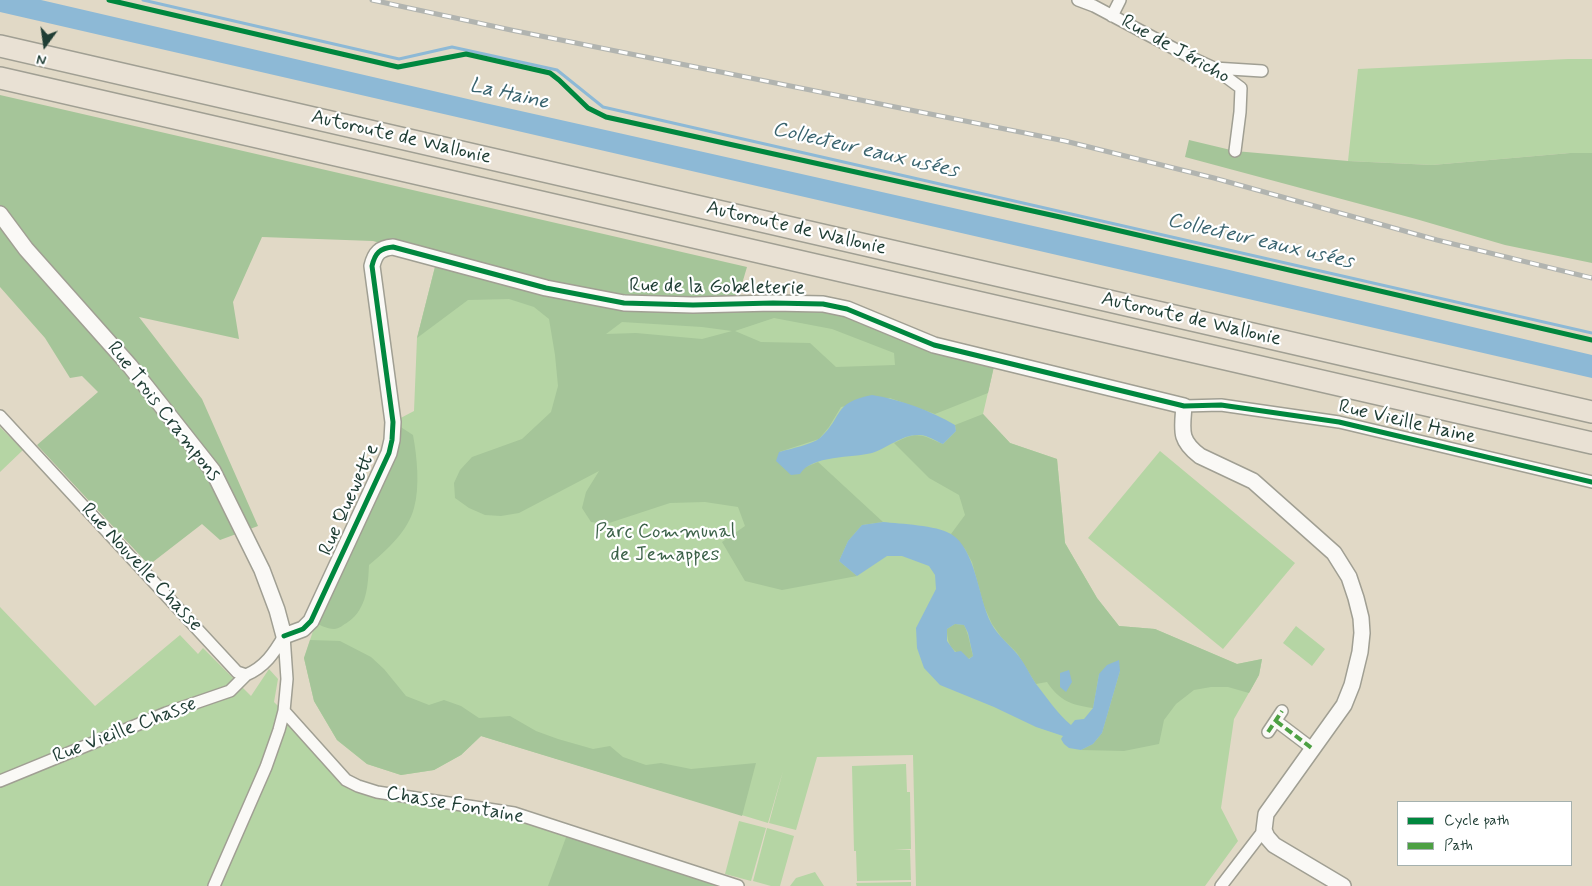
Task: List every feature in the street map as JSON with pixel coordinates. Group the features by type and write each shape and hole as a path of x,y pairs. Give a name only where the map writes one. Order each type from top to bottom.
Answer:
{"highway":[{"name":"Autoroute de Wallonie","path":"0,46 1592,412"},
{"name":"Autoroute de Wallonie","path":"0,78 1592,443"}],"street":[{"name":"Rue de Jéricho","path":"1078,0 1214,68 1241,88 1240,112 1234,151"},
{"path":"1112,16 1120,0"},
{"path":"1214,68 1262,71"},
{"name":"Rue Trois Crampons","path":"0,214 26,250 130,366 213,471 262,570 277,610 284,636"},
{"name":"Rue de la Gobeleterie","path":"372,266 378,251 384,247 393,246 546,288 624,303 693,305 823,304 855,312 934,345 1184,406"},
{"name":"Rue Quewette","path":"284,636 303,629 311,621 389,453 393,422 372,266"},
{"path":"1184,406 1182,434 1193,451 1241,474 1262,488 1334,553 1348,577 1356,598 1361,618 1362,634 1360,652 1352,685 1344,704 1270,807 1264,822 1264,830 1267,837 1274,845 1343,886"},
{"name":"Rue Vieille Haine","path":"1184,406 1229,406 1338,422 1592,482"},
{"name":"Rue Nouvelle Chasse","path":"0,416 237,672 246,675"},
{"path":"246,675 258,670 274,652 284,636"},
{"path":"214,886 266,767 279,730 284,712 287,679 284,636"},
{"name":"Rue Vieille Chasse","path":"0,781 166,713 230,691 246,675"},
{"path":"1268,732 1282,711"},
{"name":"Chasse Fontaine","path":"284,712 346,780 358,786 377,792 514,813 738,886"},
{"path":"1276,721 1313,749"},
{"path":"1221,886 1264,830"}],"green space":[{"path":"1592,59 1592,153 1570,153 1432,165 1348,161 1358,69"},
{"path":"0,95 747,267 736,304 622,305 822,306 995,362 988,393 935,414 890,398 841,407 819,439 779,452 803,468 818,462 883,522 862,525 848,541 839,561 857,576 782,590 745,581 722,542 745,526 738,507 705,502 670,503 606,524 591,522 582,508 586,492 599,471 519,513 501,516 485,515 469,508 455,498 454,483 460,470 472,457 522,439 551,412 558,386 549,319 534,307 509,299 468,300 417,338 437,259 373,241 262,237 233,302 239,339 139,317 202,399 258,526 220,540 202,524 149,565 37,445 98,392 82,376 70,378 45,338 0,287","holes":["774,318 832,329 894,353 895,365 836,367 810,343 761,342 735,331","622,322 702,327 732,331 702,339 636,333 606,334"]},
{"path":"1189,140 1235,151 1348,161 1432,165 1570,153 1592,153 1592,263 1505,245 1185,157"},
{"name":"Parc Communal de Jemappes","path":"437,259 775,305 995,362 983,414 1010,443 1057,459 1065,543 1097,598 1119,626 1155,629 1237,664 1262,659 1259,675 1234,719 1221,808 1238,841 1205,886 916,886 913,755 817,757 796,830 769,823 783,771 768,823 481,736 461,755 434,770 401,775 367,764 337,740 314,701 304,658 313,631 311,621 389,453 393,422 414,411 417,338"},
{"path":"983,414 1010,443 1057,459 1065,543 1097,598 1119,626 1155,629 1237,664 1262,659 1259,675 1249,693 1228,687 1194,690 1176,704 1164,720 1159,744 1124,751 1081,750 1093,744 1102,733 1120,671 1099,674 1093,708 1078,705 1061,698 1047,682 1036,684 1017,653 1002,638 992,624 984,606 972,562 965,549 951,534 965,515 959,495 929,478 894,443 918,435 943,444 956,431 955,425"},
{"path":"393,422 413,435 417,472 414,508 402,532 369,565 367,588 363,604 354,617 339,628 325,627 311,621 389,453"},
{"path":"0,427 23,450 0,472"},
{"path":"1160,451 1295,563 1223,649 1088,538"},
{"path":"0,607 95,706 180,635 198,654 203,648 251,696 269,669 278,679 274,702 358,786 480,807 738,886 0,886"},
{"path":"955,624 964,625 966,629 973,656 968,659 955,651 948,640 947,629"},
{"path":"1296,626 1325,649 1312,666 1283,643"},
{"path":"310,640 340,641 371,657 384,669 406,696 429,705 444,700 461,706 479,718 510,716 536,731 558,739 593,749 610,746 623,757 646,765 661,763 691,769 756,763 742,816 481,736 461,755 434,770 401,775 367,764 337,740 314,701 304,658"},
{"path":"906,764 907,792 910,792 911,849 894,850 910,850 911,880 857,881 856,851 854,851 852,766"},
{"path":"739,821 766,828 751,881 725,874"},
{"path":"767,828 794,836 780,886 771,886 753,881"},
{"path":"568,832 738,886 548,886"},
{"path":"815,872 824,886 790,886 796,878"},
{"path":"911,882 911,886 857,886 856,883"}],"water":[{"path":"0,0 41,0 485,103 1225,269 1592,355 1592,378 0,12"},
{"path":"872,395 925,410 955,425 956,431 943,444 921,435 906,437 872,453 833,458 813,463 800,474 791,475 776,461 779,452 820,438 844,406 859,398"},
{"path":"883,522 928,527 945,531 959,541 971,562 987,613 994,628 1018,655 1036,684 1053,706 1071,725 1075,720 1084,719 1093,708 1099,674 1107,665 1119,660 1120,671 1102,733 1093,744 1081,750 1069,748 1061,739 1063,736 1036,727 940,685 924,668 917,648 916,628 936,589 935,575 929,566 902,556 887,556 857,576 839,561 848,541 862,525","holes":["955,624 964,625 968,633 973,656 969,659 961,651 955,652 947,641 947,629"]},
{"path":"1069,670 1072,682 1066,692 1060,687 1060,673"}],"waterway":[{"name":"Collecteur eaux usées","path":"143,0 399,59 452,47 557,70 603,107 1592,333"}],"railway":[{"path":"372,0 511,30 1065,141 1214,178 1437,240 1592,278"}],"marked path":[{"path":"1268,732 1282,711"},
{"path":"1276,721 1313,749"}],"cycle path":[{"path":"109,0 398,67 466,54 550,73 588,108 606,117 1060,217 1592,340"},
{"path":"284,636 303,629 311,621 389,453 393,422 372,266 379,252 393,247 546,288 624,303 693,305 823,304 847,309 934,345 1184,406 1221,405 1339,422 1592,482"}],"water label":[{"name":"La Haine","path":"509,95"}]}
